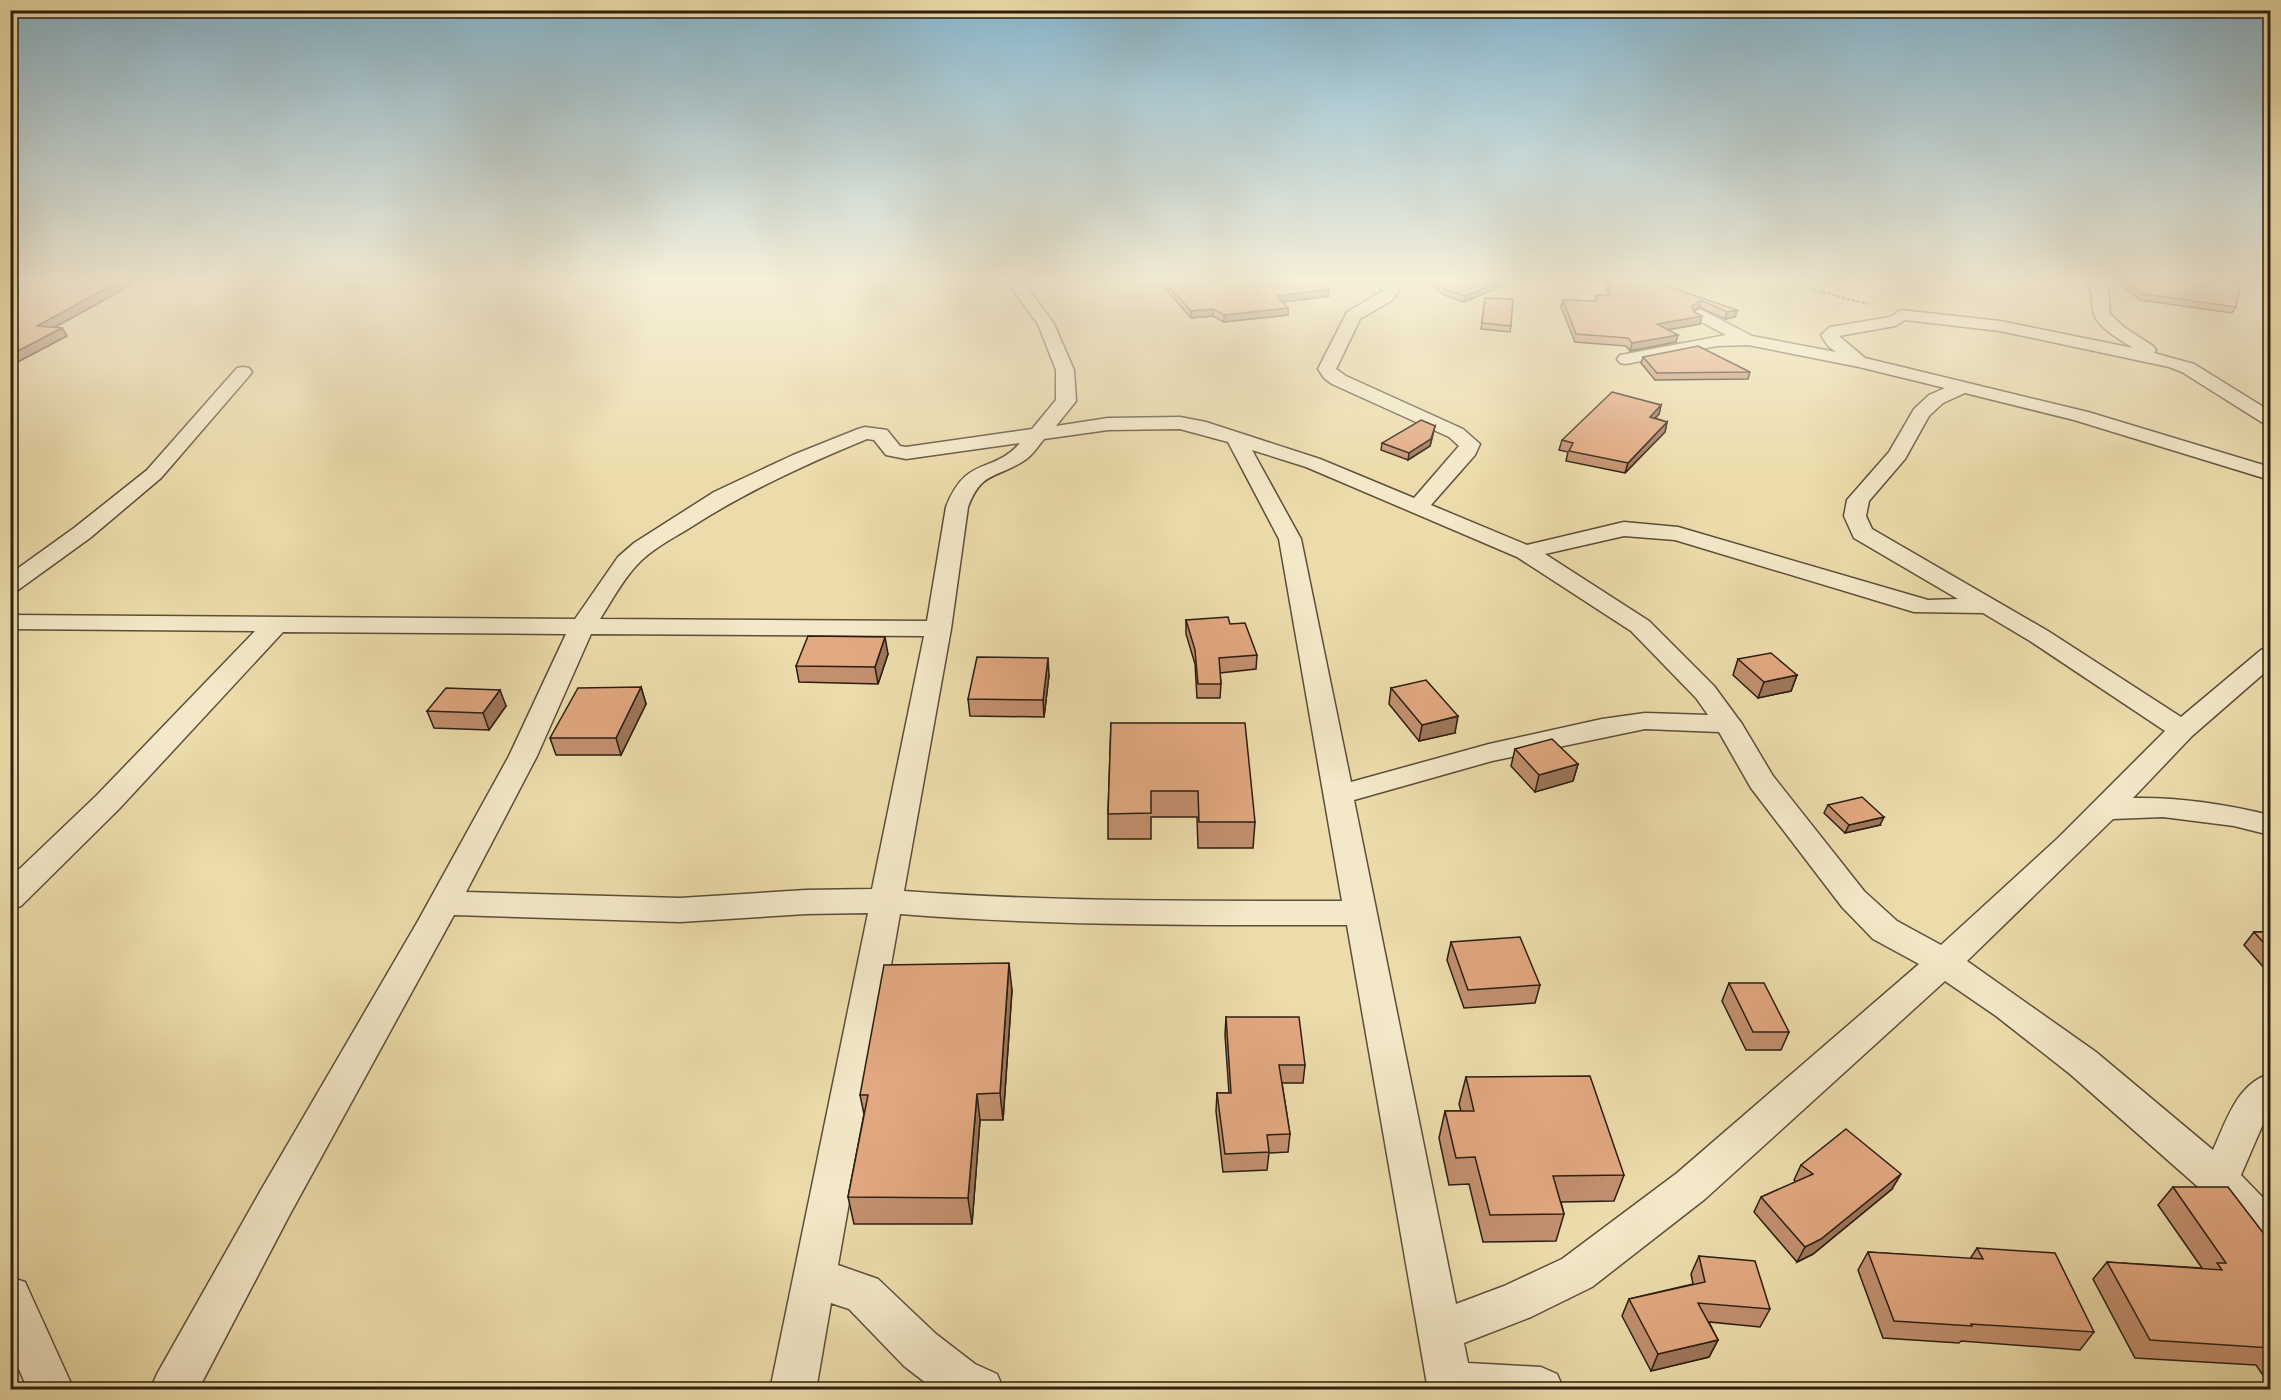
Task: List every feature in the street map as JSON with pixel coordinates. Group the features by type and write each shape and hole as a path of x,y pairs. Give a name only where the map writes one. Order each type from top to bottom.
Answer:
{"street":[{"path":"793,1389 938,629 957,507 963,489 978,474 1013,460 1021,454 1066,401 1065,370 1054,344"},
{"path":"1339,344 1327,369 1339,380 1456,433 1470,444 1468,451 1418,506"},
{"path":"1626,359 1705,344"},
{"path":"1770,344 1858,362 2081,416 2271,474"},
{"path":"1837,344 1858,362"},
{"path":"2088,344 2188,368 2271,419"},
{"path":"2138,344 2153,354 2153,358"},
{"path":"10,585 82,532 154,474 243,372"},
{"path":"1961,388 1935,399 1921,413 1898,455 1858,500 1855,516 1862,533 2039,636 2182,730"},
{"path":"173,1389 444,903 523,756 582,627 626,562 642,548 722,497 800,459 865,433 880,434 893,451 906,453 1108,424 1180,423 1313,463 1526,552 1640,626 1705,692 1728,724 1761,781 1853,899 1885,930 1944,962 2008,1006 2083,1063 2219,1180 2271,1233"},
{"path":"1236,438 1290,539 1450,1387 1541,1389"},
{"path":"1526,552 1624,529 1652,530 1678,534 1914,605 1928,607 1987,606"},
{"path":"10,622 938,629"},
{"path":"10,898 108,802 276,624"},
{"path":"1441,1331 1516,1302 1577,1273 1691,1186 1944,962 2069,846 2182,730 2271,655"},
{"path":"1338,795 1489,753 1602,728 1645,721 1728,724"},
{"path":"2105,809 2163,807 2234,816 2271,825"},
{"path":"444,903 680,910 806,902 886,901 984,909 1171,913 1361,913"},
{"path":"2219,1180 2252,1107 2271,1089"},
{"path":"814,1277 863,1293 920,1350 958,1380 981,1389"},
{"path":"10,1297 51,1389"}],"building":[{"path":"10,344 31,344 10,355"},
{"path":"1698,346 1750,372 1657,373 1643,357"},
{"path":"1612,392 1661,405 1650,417 1667,422 1628,463 1569,451 1573,443 1562,440"},
{"path":"1421,420 1435,426 1431,439 1409,453 1382,443"},
{"path":"1228,617 1230,624 1245,623 1257,655 1219,658 1221,684 1198,684 1195,650 1186,620"},
{"path":"808,636 885,637 875,667 796,666"},
{"path":"1771,653 1797,675 1764,682 1738,659"},
{"path":"977,657 1048,658 1043,700 968,699"},
{"path":"1426,680 1458,716 1422,725 1391,688"},
{"path":"641,687 616,738 550,738 578,688"},
{"path":"446,688 500,690 483,713 427,711"},
{"path":"1111,723 1245,723 1255,822 1199,822 1198,791 1151,791 1151,813 1108,814"},
{"path":"1552,739 1578,764 1539,775 1515,749"},
{"path":"1862,797 1884,817 1849,825 1828,805"},
{"path":"2254,932 2271,932 2271,951"},
{"path":"1520,937 1540,985 1468,990 1451,942"},
{"path":"1009,963 1000,1093 977,1094 968,1198 848,1197 868,1095 860,1095 884,965"},
{"path":"1729,983 1764,983 1789,1032 1753,1032"},
{"path":"1226,1017 1299,1017 1305,1065 1279,1065 1290,1134 1267,1135 1269,1152 1225,1154 1217,1093 1231,1093"},
{"path":"1590,1076 1624,1175 1553,1176 1564,1214 1490,1215 1475,1157 1456,1158 1445,1111 1474,1111 1466,1077"},
{"path":"1846,1129 1901,1174 1821,1239 1805,1247 1761,1197 1813,1174 1801,1165"},
{"path":"2173,1187 2228,1187 2271,1243 2271,1348 2150,1340 2107,1262 2222,1270 2217,1263 2226,1263"},
{"path":"1977,1248 2055,1253 2094,1332 1894,1321 1868,1252 1983,1259"},
{"path":"1699,1256 1755,1261 1770,1309 1698,1303 1718,1340 1658,1354 1629,1299 1705,1282"}]}
